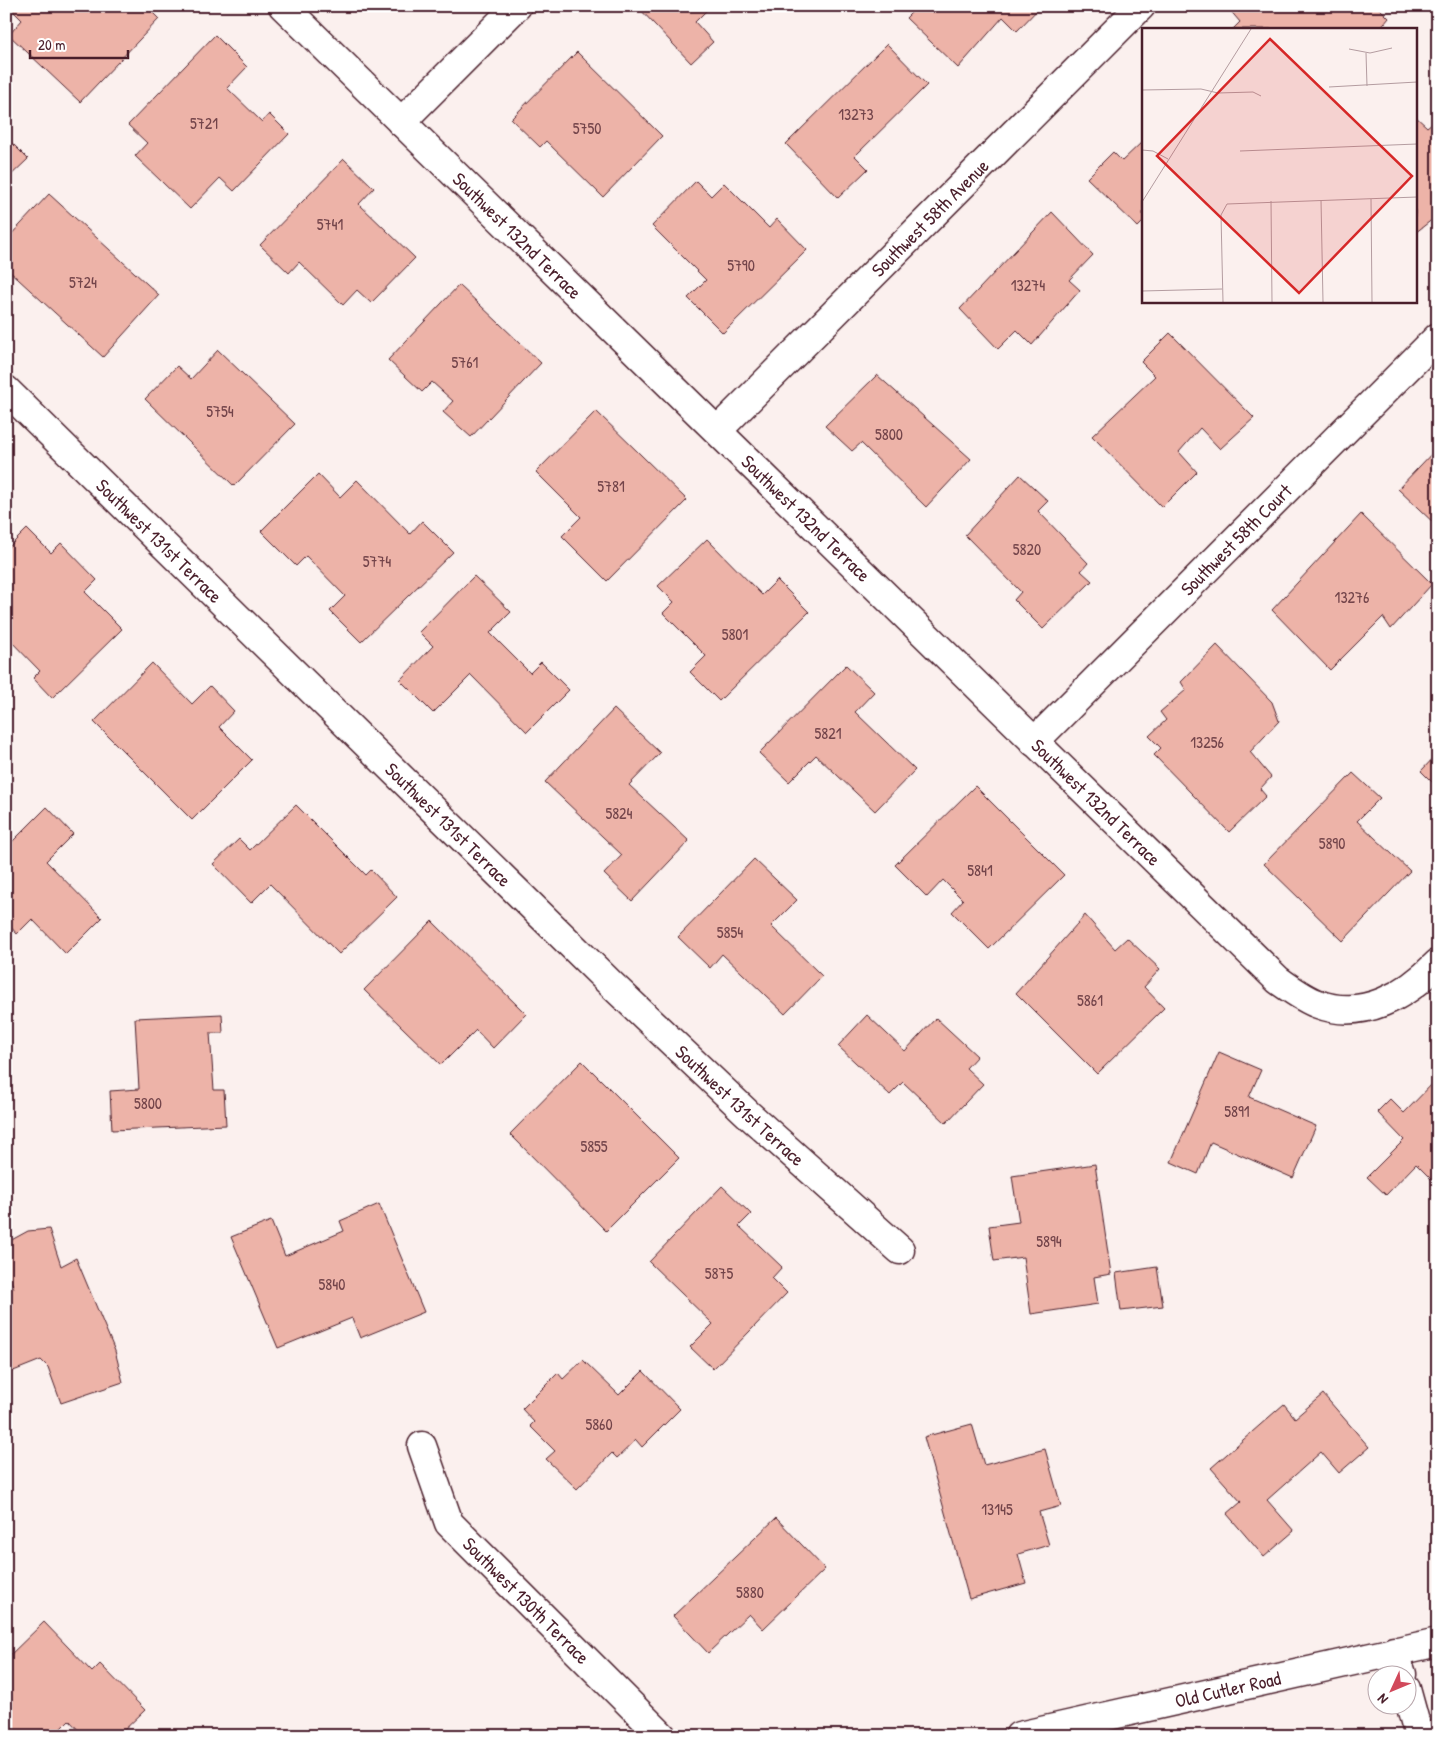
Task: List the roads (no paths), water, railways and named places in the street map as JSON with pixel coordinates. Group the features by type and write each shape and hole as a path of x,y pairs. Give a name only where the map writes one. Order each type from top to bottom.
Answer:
{"street":[{"name":"Southwest 132nd Terrace","path":"283,6 1278,980 1318,1004 1343,1010 1386,1002 1409,989 1438,963"},
{"path":"401,122 517,6"},
{"name":"Southwest 58th Avenue","path":"718,430 1141,6"},
{"name":"Southwest 58th Court","path":"1034,742 1438,338"},
{"name":"Southwest 131st Terrace","path":"6,390 612,986 748,1114 900,1250"},
{"name":"Southwest 130th Terrace","path":"422,1446 449,1523 662,1736"},
{"name":"Old Cutler Road","path":"1018,1736 1398,1663 1438,1642"},
{"path":"1413,1714 1419,1736"}]}
